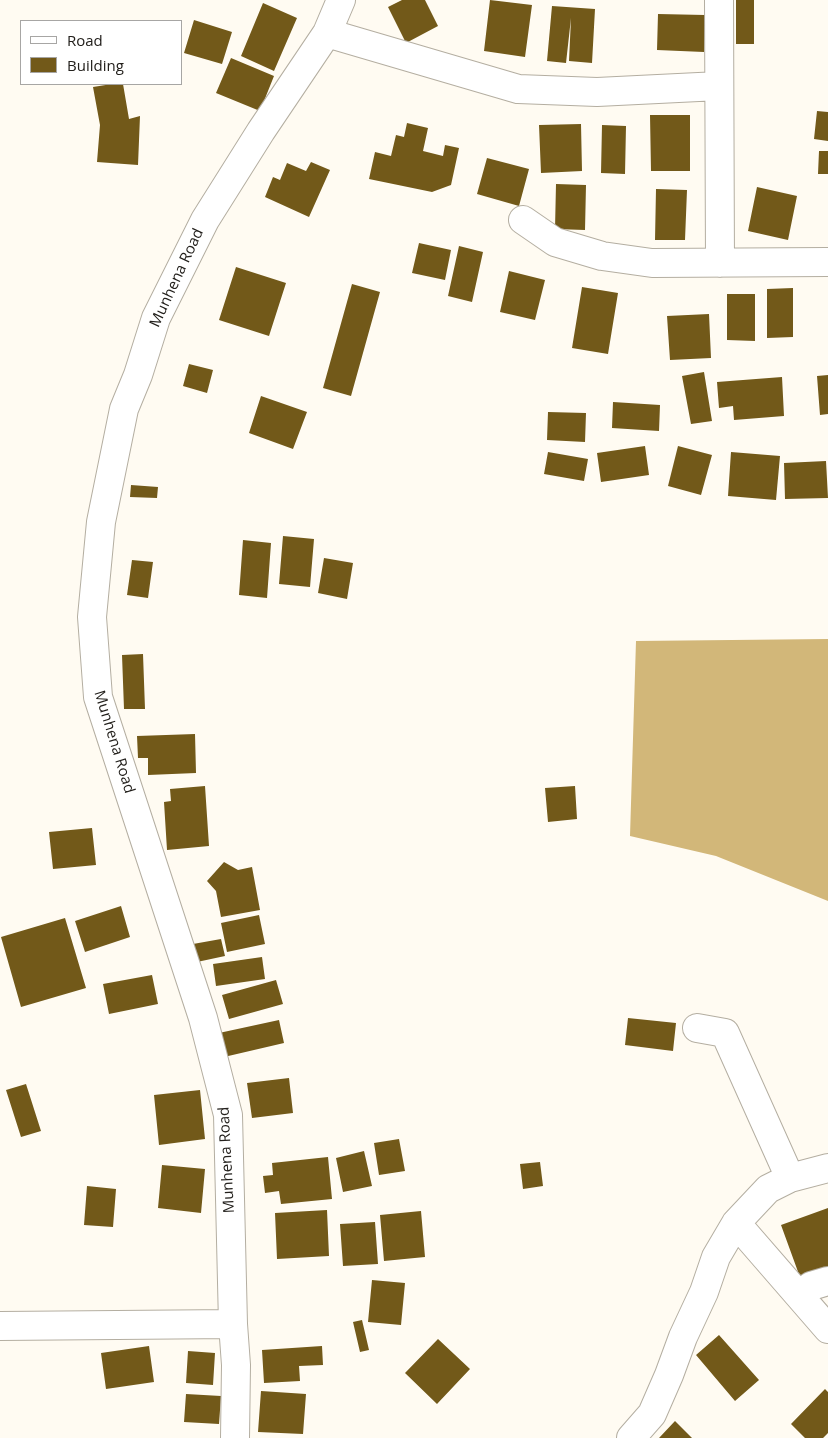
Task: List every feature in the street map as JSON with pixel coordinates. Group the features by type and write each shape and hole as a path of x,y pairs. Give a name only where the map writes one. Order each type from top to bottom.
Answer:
{"street":[{"name":"Munhena Road","path":"235,1438 236,1365 233,1324 228,1115 203,1018 98,697 92,617 101,522 124,409 138,375 156,318 205,220 261,131 327,33 341,0"},
{"path":"719,0 720,262"},
{"path":"327,33 518,89 597,92 719,86"},
{"path":"523,220 555,242 602,256 652,263 828,262"},
{"path":"697,1028 725,1033 790,1178"},
{"path":"631,1438 652,1414 683,1337 704,1292 716,1257 736,1224 768,1189 790,1178 828,1168"},
{"path":"736,1224 828,1329"},
{"path":"799,1295 811,1286 828,1281"},
{"path":"0,1326 233,1324"}],"shaded area":[{"path":"828,639 828,901 716,856 630,836 636,641"}],"building":[{"path":"402,0 425,0 438,26 406,43 388,7"},
{"path":"490,0 532,5 525,57 484,51"},
{"path":"736,0 754,0 754,44 736,44"},
{"path":"263,3 297,18 274,71 241,56"},
{"path":"552,6 595,9 592,63 569,61 571,18 566,63 547,61"},
{"path":"658,14 705,15 704,52 657,50"},
{"path":"194,20 232,32 222,64 184,53"},
{"path":"231,58 274,76 260,111 216,93"},
{"path":"123,85 129,119 140,116 138,165 97,162 100,125 93,87"},
{"path":"817,111 828,112 828,141 814,139"},
{"path":"650,115 690,115 690,171 651,171"},
{"path":"407,123 428,128 423,151 443,156 445,145 459,148 451,185 432,192 369,179 375,152 391,156 396,135 404,137"},
{"path":"581,124 582,171 541,173 539,125"},
{"path":"602,125 626,126 625,174 601,173"},
{"path":"819,151 828,151 828,174 818,174"},
{"path":"487,158 529,169 519,206 477,194"},
{"path":"311,162 330,170 309,217 265,197 273,177 280,180 287,163 306,171"},
{"path":"556,184 586,185 585,230 555,229"},
{"path":"757,187 797,196 788,240 748,231"},
{"path":"656,189 687,190 685,240 655,240"},
{"path":"419,243 451,250 445,280 412,273"},
{"path":"459,246 483,252 472,302 448,296"},
{"path":"236,267 286,283 269,336 219,320"},
{"path":"509,271 545,280 535,320 500,312"},
{"path":"352,284 380,292 351,396 323,388"},
{"path":"582,287 618,293 608,354 572,348"},
{"path":"793,288 793,337 767,338 767,289"},
{"path":"727,294 755,294 755,341 727,340"},
{"path":"709,314 711,358 670,360 667,316"},
{"path":"189,364 213,370 207,393 183,386"},
{"path":"704,372 712,421 691,424 682,376"},
{"path":"828,375 828,414 820,415 817,376"},
{"path":"782,377 784,416 734,420 733,406 719,408 717,382"},
{"path":"261,396 307,412 293,449 249,433"},
{"path":"613,402 660,405 659,431 612,428"},
{"path":"548,412 586,413 585,442 547,440"},
{"path":"645,446 649,475 601,482 597,453"},
{"path":"678,446 712,455 701,495 668,486"},
{"path":"548,452 588,459 584,481 544,474"},
{"path":"731,452 780,456 776,500 728,496"},
{"path":"826,461 828,498 785,499 784,463"},
{"path":"131,485 158,487 157,498 130,497"},
{"path":"283,536 314,539 310,587 279,584"},
{"path":"243,540 271,543 267,598 239,595"},
{"path":"324,558 353,563 347,599 318,593"},
{"path":"132,560 153,562 148,598 127,595"},
{"path":"143,654 145,709 124,709 122,655"},
{"path":"195,734 196,773 148,775 148,758 138,758 137,736"},
{"path":"205,786 209,846 167,850 164,802 171,801 170,789"},
{"path":"575,786 577,819 548,822 545,788"},
{"path":"92,828 96,865 53,869 49,832"},
{"path":"224,862 238,870 252,867 260,910 221,917 216,891 207,881"},
{"path":"121,906 130,937 85,952 75,921"},
{"path":"259,915 265,944 227,952 221,923"},
{"path":"65,918 86,988 21,1007 1,937"},
{"path":"221,939 225,956 197,962 193,944"},
{"path":"262,957 265,979 216,986 213,964"},
{"path":"152,975 158,1004 109,1014 103,984"},
{"path":"276,980 283,1004 229,1019 222,995"},
{"path":"628,1018 676,1023 673,1051 625,1045"},
{"path":"279,1020 284,1043 224,1057 219,1033"},
{"path":"289,1078 293,1113 252,1118 247,1083"},
{"path":"26,1084 41,1131 21,1137 6,1090"},
{"path":"200,1090 205,1139 159,1145 154,1095"},
{"path":"399,1139 405,1171 379,1175 374,1143"},
{"path":"364,1151 372,1186 343,1192 336,1158"},
{"path":"328,1157 332,1199 281,1204 279,1191 265,1193 263,1176 273,1175 272,1163"},
{"path":"540,1162 543,1186 523,1189 520,1164"},
{"path":"162,1165 205,1169 201,1213 158,1208"},
{"path":"87,1186 116,1189 113,1227 84,1225"},
{"path":"828,1208 828,1270 801,1280 781,1225"},
{"path":"327,1210 329,1256 277,1259 275,1213"},
{"path":"421,1211 425,1257 384,1261 380,1215"},
{"path":"375,1222 378,1264 343,1266 340,1224"},
{"path":"372,1280 405,1283 401,1325 368,1322"},
{"path":"362,1320 369,1350 360,1352 353,1322"},
{"path":"719,1335 759,1380 735,1401 696,1355"},
{"path":"438,1339 470,1369 437,1404 405,1373"},
{"path":"149,1346 154,1382 106,1389 101,1353"},
{"path":"322,1346 323,1365 299,1366 300,1381 264,1383 262,1350"},
{"path":"188,1351 215,1353 213,1385 186,1383"},
{"path":"825,1389 828,1392 828,1433 823,1438 805,1438 791,1424"},
{"path":"261,1391 306,1394 303,1434 258,1432"},
{"path":"186,1394 221,1396 219,1424 184,1422"},
{"path":"675,1421 692,1438 659,1438"}]}
